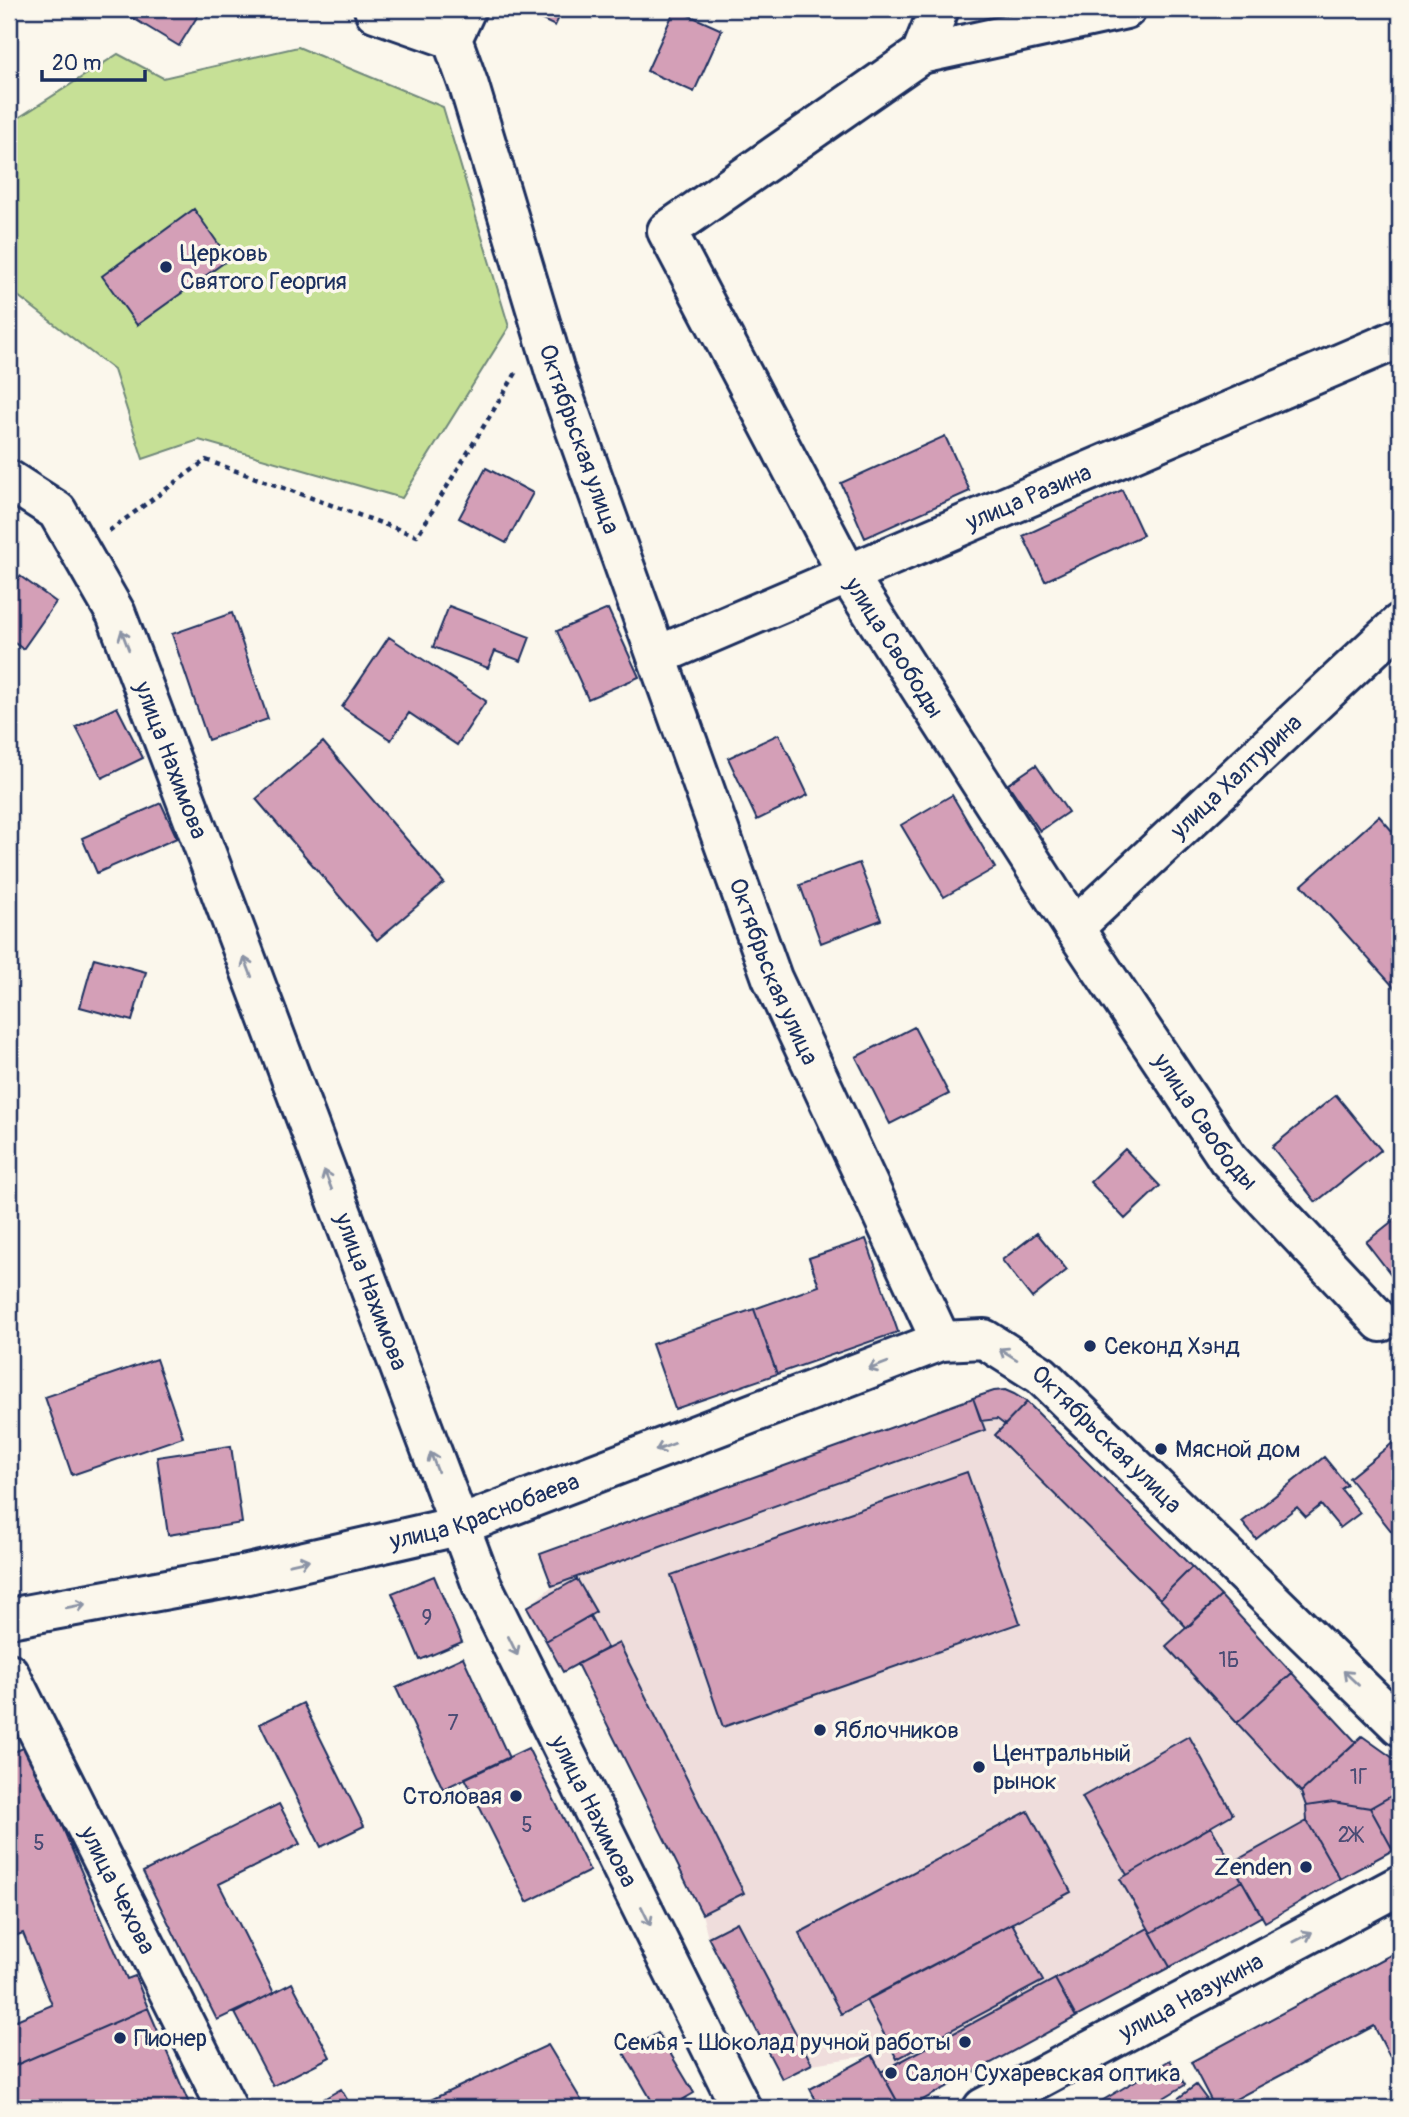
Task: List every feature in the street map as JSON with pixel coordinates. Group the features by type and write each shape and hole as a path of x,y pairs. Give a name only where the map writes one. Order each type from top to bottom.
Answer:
{"street":[{"path":"374,9 375,12 459,24"},
{"path":"921,54 939,9"},
{"path":"921,54 1126,9"},
{"name":"Октябрьская улица","path":"459,24 469,86 555,372 772,978 942,1341 984,1339 1041,1375 1400,1726"},
{"name":"улица Свободы","path":"921,54 667,231 848,575 1073,928 1228,1159 1381,1322"},
{"name":"улица Разина","path":"657,656 1400,338"},
{"name":"улица Нахимова","path":"9,480 57,511 116,614 482,1585 741,2108"},
{"name":"улица Халтурина","path":"1073,928 1400,623"},
{"name":"улица Краснобаева","path":"9,1618 239,1576 458,1526 942,1341"},
{"name":"улица Чехова","path":"9,1673 227,2108"},
{"name":"улица Назукина","path":"983,2108 1400,1885"}],"path":[{"path":"80,551 206,460 417,536 542,331"}],"shaded area":[{"name":"Центральный рынок","path":"1005,1390 1027,1403 1221,1596 1237,1723 1292,1673 1356,1742 1301,1792 1307,1821 1340,1879 1265,1922 1242,1882 1152,1933 1170,1967 908,2108 901,2108 872,2055 812,2064 782,2079 708,1937 702,1914 578,1664 563,1672 528,1607 552,1586 540,1554 984,1394"}],"green space":[{"path":"298,47 443,107 509,327 402,498 199,440 143,459 114,370 9,289 9,150 17,119 118,54 163,78"}],"building":[{"path":"118,9 202,9 179,46"},
{"path":"519,9 563,9 555,26"},
{"path":"675,9 722,30 694,92 647,71"},
{"name":"Церковь Святого Георгия","path":"194,209 229,259 137,325 102,276"},
{"path":"945,436 970,491 865,538 841,483"},
{"path":"486,468 533,493 506,543 459,518"},
{"path":"1122,490 1143,535 1045,581 1023,536"},
{"path":"20,576 56,602 23,649 9,639 9,592"},
{"path":"449,606 530,637 521,661 495,651 488,668 433,647"},
{"path":"608,609 639,677 588,699 557,631"},
{"path":"232,613 268,719 208,740 172,634"},
{"path":"389,637 486,701 457,745 409,713 391,740 342,707"},
{"path":"117,707 143,758 102,778 76,727"},
{"path":"779,734 808,795 757,820 728,758"},
{"path":"323,742 444,883 377,940 256,799"},
{"path":"1036,765 1068,812 1040,831 1008,784"},
{"path":"952,795 995,868 944,897 901,825"},
{"path":"161,803 177,838 97,873 82,838"},
{"path":"1379,816 1400,840 1400,994 1302,885"},
{"path":"859,863 881,920 821,943 800,885"},
{"path":"94,958 146,972 132,1021 80,1007"},
{"path":"914,1027 949,1094 890,1124 856,1057"},
{"path":"1336,1095 1381,1150 1316,1202 1272,1147"},
{"path":"1125,1149 1160,1186 1125,1219 1090,1182"},
{"path":"1400,1215 1400,1286 1366,1242"},
{"path":"1037,1233 1067,1270 1032,1298 1002,1260"},
{"path":"866,1239 898,1332 777,1374 754,1309 819,1286 809,1258"},
{"path":"754,1309 777,1374 675,1409 652,1344"},
{"path":"156,1359 183,1437 72,1475 45,1397"},
{"path":"1005,1390 1027,1402 1005,1425 997,1419 981,1421 973,1398"},
{"path":"973,1398 985,1430 552,1586 540,1554"},
{"path":"1027,1402 1192,1567 1160,1599 995,1435"},
{"path":"1400,1437 1400,1542 1349,1478"},
{"path":"231,1446 242,1523 168,1535 157,1457"},
{"path":"1324,1457 1347,1485 1341,1489 1360,1513 1340,1528 1321,1505 1306,1517 1297,1507 1256,1539 1242,1522"},
{"path":"967,1472 1020,1623 723,1727 671,1575"},
{"path":"1192,1567 1221,1596 1187,1628 1160,1599"},
{"path":"434,1576 462,1642 420,1660 392,1593"},
{"path":"577,1579 596,1612 546,1641 527,1607"},
{"path":"1221,1596 1292,1673 1237,1723 1166,1646"},
{"path":"590,1616 607,1648 563,1672 546,1641"},
{"path":"619,1643 744,1893 702,1914 577,1664"},
{"path":"463,1657 509,1758 443,1789 396,1688"},
{"path":"1292,1673 1356,1742 1301,1792 1237,1723"},
{"path":"303,1703 364,1826 321,1847 260,1724"},
{"path":"1189,1736 1233,1814 1127,1875 1082,1797"},
{"path":"1362,1736 1400,1763 1400,1791 1370,1808 1333,1802 1306,1806 1301,1792"},
{"path":"28,1746 127,1979 135,1976 148,2008 9,2068 9,2023 52,2005 23,1933 9,1938 9,1754"},
{"path":"528,1748 590,1871 527,1902 465,1778"},
{"path":"1400,1791 1400,1846 1393,1850 1370,1808"},
{"path":"1333,1802 1370,1808 1393,1850 1340,1879 1307,1821 1306,1806"},
{"path":"279,1804 300,1844 219,1884 274,1993 217,2020 143,1872"},
{"path":"1028,1811 1071,1892 841,2014 799,1933"},
{"path":"1307,1821 1340,1879 1265,1922 1232,1863"},
{"path":"1211,1827 1242,1881 1151,1933 1120,1879"},
{"path":"1242,1881 1262,1916 1170,1967 1151,1933"},
{"path":"737,1922 812,2064 782,2079 708,1937"},
{"path":"1012,1923 1043,1981 897,2059 866,2000"},
{"path":"1148,1928 1170,1967 1076,2017 1055,1979"},
{"path":"1400,1950 1400,2051 1390,2057 1374,2026 1215,2108 1191,2062"},
{"path":"1055,1979 1076,2017 908,2108 901,2108 881,2072"},
{"path":"292,1983 330,2057 273,2086 235,2013"},
{"name":"Пионер","path":"148,2008 191,2108 9,2108 9,2068"},
{"path":"658,2033 694,2093 668,2108 656,2108 624,2053"},
{"path":"548,2045 586,2108 425,2108 422,2104"},
{"path":"872,2055 901,2108 820,2108 810,2089"},
{"path":"1170,2060 1185,2085 1147,2108 1090,2108"},
{"path":"1196,2085 1213,2108 1165,2108"},
{"path":"341,2089 352,2108 308,2108"}],"place":[{"name":"Церковь Святого Георгия","path":"166,267"},
{"name":"Секонд Хэнд","path":"1090,1346"},
{"name":"Мясной дом","path":"1161,1449"},
{"name":"Яблочников","path":"820,1730"},
{"name":"Центральный рынок","path":"979,1767"},
{"name":"Столовая","path":"516,1796"},
{"name":"Zenden","path":"1306,1867"},
{"name":"Пионер","path":"120,2038"},
{"name":"Семья - Шоколад ручной работы","path":"965,2042"},
{"name":"Салон Сухаревская оптика","path":"891,2073"}]}
